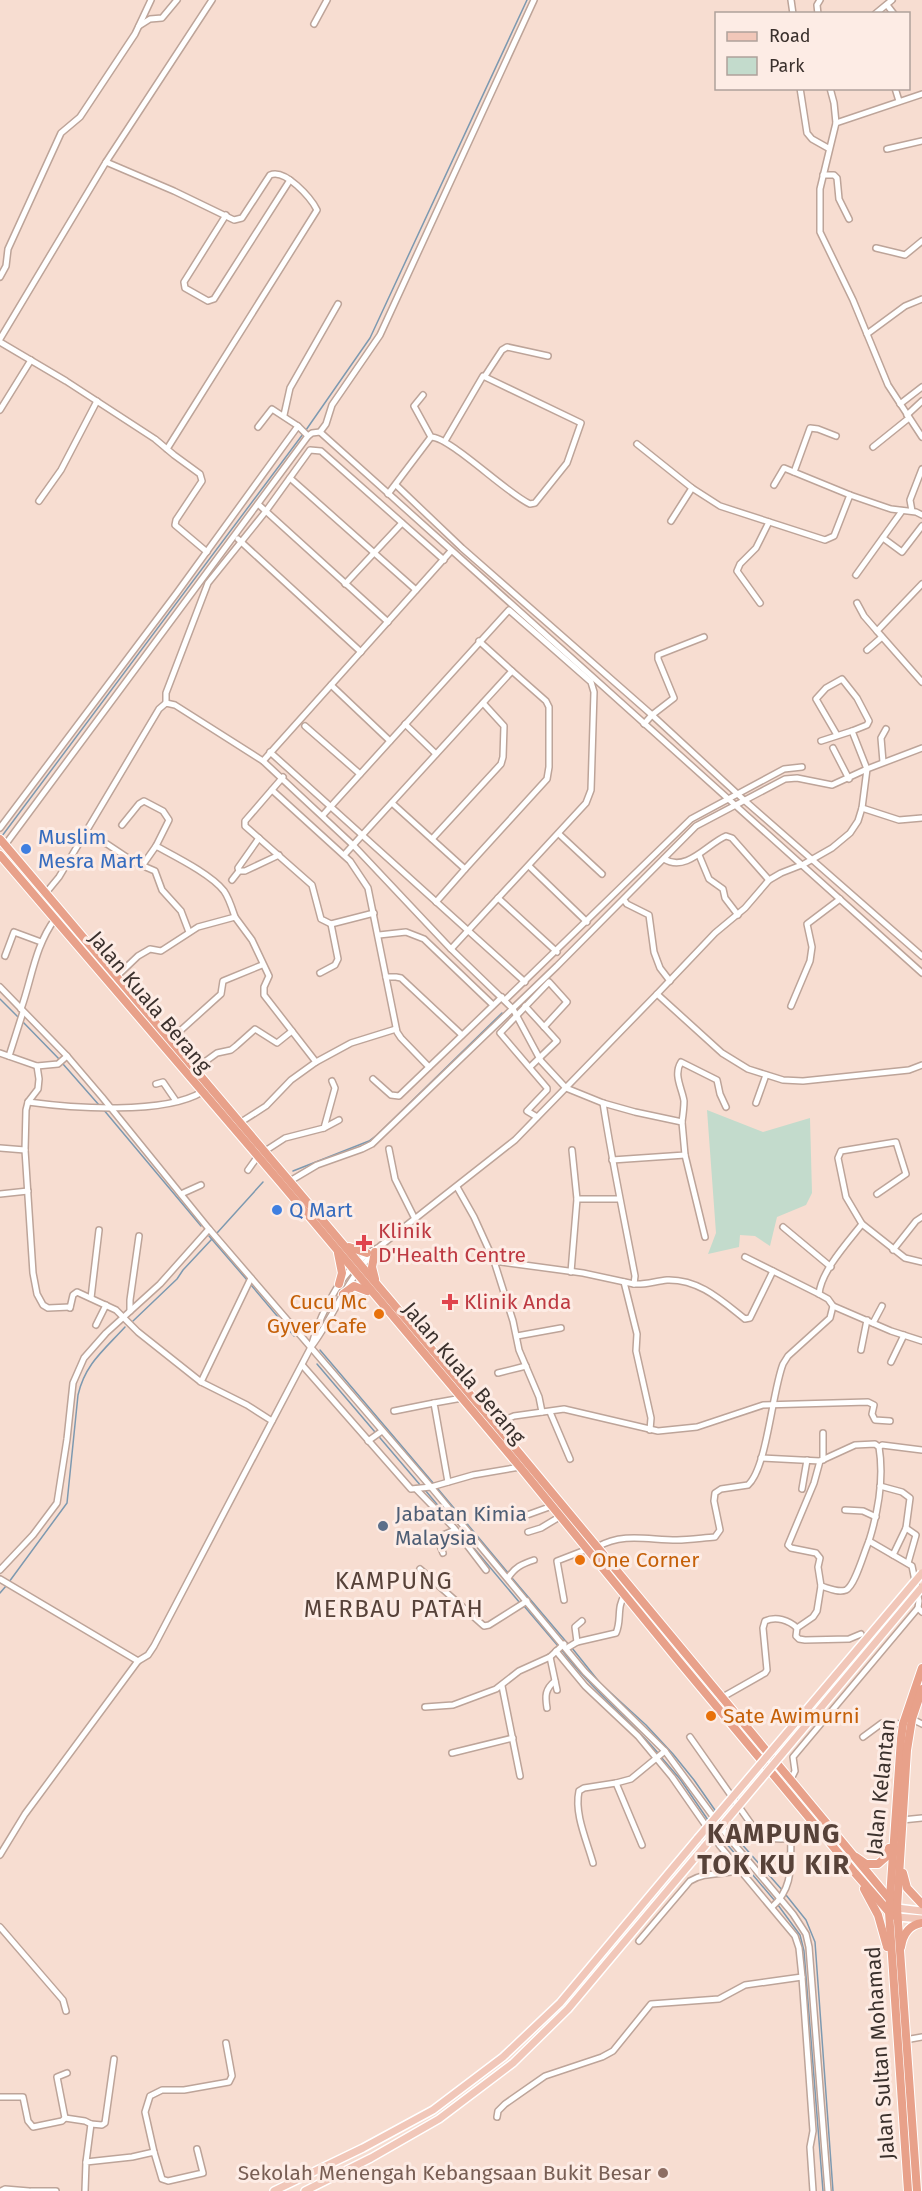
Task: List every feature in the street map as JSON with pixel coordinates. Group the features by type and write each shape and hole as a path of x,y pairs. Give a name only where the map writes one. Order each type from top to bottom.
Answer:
{"highway":[{"name":"Jalan Kuala Berang","path":"3,842 202,1092 290,1180 340,1240 374,1295 588,1550 664,1628 889,1901"},
{"name":"Jalan Kuala Berang","path":"0,855 55,919 170,1040 241,1122 261,1153 338,1251 378,1286 495,1424 597,1547 625,1590 677,1659 855,1873 894,1912"},
{"path":"340,1240 352,1249 374,1251 372,1267 378,1286"},
{"path":"338,1251 342,1273 339,1284"},
{"path":"343,1294 354,1286 374,1295"},
{"path":"664,1628 662,1636 677,1659"},
{"name":"Jalan Kelantan","path":"894,1912 889,1901 903,1724 922,1668"},
{"name":"Jalan Kelantan","path":"894,1912 901,1848 907,1750 912,1719 922,1689"},
{"path":"840,1842 866,1864 878,1864 887,1856 894,1828"},
{"path":"901,1848 904,1881 910,1893 922,1904"},
{"path":"855,1873 873,1904 882,1926 893,1981"},
{"name":"Jalan Sultan Mohamad","path":"894,1912 917,2191"},
{"name":"Jalan Sultan Mohamad","path":"894,1912 893,1981 908,2191"},
{"path":"900,1969 904,1936 922,1921"}],"main road":[{"path":"274,2191 363,2148 433,2109 503,2057 560,2003 922,1573"},
{"path":"305,2191 371,2158 439,2119 513,2063 568,2008 922,1587"},
{"path":"894,1912 922,1911"},
{"path":"894,1912 922,1921"}],"street":[{"path":"0,277 7,264 8,249 60,135 80,117 135,34 151,0"},
{"path":"137,27 150,18 162,18 177,0"},
{"path":"207,552 175,525 202,481 202,476 155,439 0,340 106,162 212,0"},
{"path":"315,24 327,0"},
{"path":"258,427 270,409 275,409 284,415 303,432 320,432 326,424 332,405 380,335 534,0"},
{"path":"877,12 889,2"},
{"path":"800,90 807,132 812,139 828,148"},
{"path":"830,90 836,123 828,148 820,189 820,230 871,332 883,375 922,437"},
{"path":"896,90 899,101"},
{"path":"836,123 922,94"},
{"path":"887,149 922,141"},
{"path":"106,162 234,220 242,218 272,174 279,173 290,180 316,207 316,213 167,449"},
{"path":"823,175 837,178 839,199 849,219"},
{"path":"226,215 184,282 184,288 208,301 214,299 290,180"},
{"path":"876,248 905,255 922,241"},
{"path":"0,261 7,264"},
{"path":"871,332 905,306 922,300"},
{"path":"284,415 290,388 338,304"},
{"path":"445,441 480,379 485,376 502,350 507,347 548,356"},
{"path":"0,410 31,360"},
{"path":"423,395 414,403 414,408 431,436 445,441 477,467 530,504 535,503 567,463 581,423 485,376"},
{"path":"900,404 922,387"},
{"path":"39,501 61,470 97,401"},
{"path":"873,447 922,401"},
{"path":"794,472 810,428 836,436"},
{"path":"3,842 235,536 303,432"},
{"path":"0,828 80,725 207,552 303,432"},
{"path":"320,432 451,551 591,682 594,688 590,794 586,803 451,949"},
{"path":"388,494 431,436"},
{"path":"637,444 692,488 720,506 825,540 834,536 850,495"},
{"path":"45,894 59,877 159,709 166,703 166,693 204,588 266,511 310,450 319,449 444,560"},
{"path":"774,484 782,468 850,495 902,512 912,511 922,515"},
{"path":"912,511 910,500 922,469"},
{"path":"290,478 416,590"},
{"path":"396,485 462,548 922,956"},
{"path":"671,521 692,488"},
{"path":"258,504 388,622"},
{"path":"856,575 902,512"},
{"path":"760,603 738,571 740,564 756,548 769,522"},
{"path":"345,584 402,523"},
{"path":"883,538 902,552 922,526"},
{"path":"235,536 361,652"},
{"path":"263,761 451,551"},
{"path":"877,631 922,584"},
{"path":"857,603 864,616 922,682"},
{"path":"322,815 505,612 511,611 518,614 644,724 922,973"},
{"path":"644,724 674,698 658,655 704,637"},
{"path":"867,650 882,637"},
{"path":"436,902 527,802 547,776 549,707 546,700 479,641"},
{"path":"344,855 364,836 512,671"},
{"path":"821,741 867,725 869,721 845,681 840,680 818,695 816,699 837,735"},
{"path":"331,685 390,741"},
{"path":"166,703 175,705 263,761 283,777 354,846 451,949 515,1012 540,1059 566,1088 603,1103 682,1122"},
{"path":"432,839 502,760 504,726 483,703"},
{"path":"405,724 436,754"},
{"path":"80,725 88,732"},
{"path":"305,726 360,774"},
{"path":"883,762 880,743 886,729"},
{"path":"0,1855 25,1814 138,1661 148,1655 154,1646 303,1366 315,1332 339,1284 374,1251 504,1149 537,1118 715,933 738,915 769,880 803,865 832,848 849,833 858,821 862,808 867,769 852,731"},
{"path":"833,748 849,779"},
{"path":"790,773 832,785 883,762 922,748"},
{"path":"270,752 525,982"},
{"path":"290,1180 316,1165 372,1144 515,1012 624,900 691,819 732,802 802,767"},
{"path":"742,797 780,781 790,773"},
{"path":"283,777 244,823 245,826 312,885 321,919 331,924 374,913"},
{"path":"272,790 353,864 368,888 379,934 396,1029 401,1038 429,1067"},
{"path":"122,825 139,804 147,801 163,812 169,820 156,846 142,866"},
{"path":"373,1079 396,1097 493,1005 525,982 587,922 657,860 699,824 732,802"},
{"path":"392,803 465,869"},
{"path":"862,808 899,820 922,818"},
{"path":"559,834 602,874"},
{"path":"84,836 107,844 156,872 162,890 181,910 189,932"},
{"path":"657,860 673,862 699,855 720,838 729,837 769,880"},
{"path":"232,880 259,838"},
{"path":"156,846 219,886 229,900 235,917 252,940 268,976 264,995 316,1062"},
{"path":"238,870 245,871 279,855"},
{"path":"699,855 709,879 723,889 725,898 738,915"},
{"path":"529,866 587,922"},
{"path":"498,898 557,952"},
{"path":"790,1006 810,961 812,947 807,924 840,899"},
{"path":"624,900 627,904 649,915 654,952 660,968 670,981"},
{"path":"112,977 145,952 152,949 164,950 189,932 235,917"},
{"path":"9,1056 22,1014 34,959 55,919"},
{"path":"320,973 337,962 331,924"},
{"path":"5,956 14,932 41,942"},
{"path":"379,934 406,932 424,939 493,1005"},
{"path":"170,1040 221,994 224,990 224,981 262,965"},
{"path":"386,978 396,976 401,978 462,1035"},
{"path":"537,1118 527,1111 548,1089 500,1035 500,1032 515,1012 549,982 567,1000 567,1004 544,1026"},
{"path":"0,988 22,1014 66,1057 429,1487 456,1526 475,1548 486,1570"},
{"path":"657,994 722,1053 748,1069 783,1080 795,1081 909,1070 922,1065"},
{"path":"525,1005 557,1041 530,1067"},
{"path":"195,1069 217,1053 231,1050 255,1029 277,1043 292,1031"},
{"path":"241,1122 266,1106 291,1080 316,1062 351,1043 396,1029"},
{"path":"0,1053 37,1066 58,1064 66,1057"},
{"path":"705,1237 685,1155 682,1122 684,1100 678,1079 680,1062 717,1080 726,1107"},
{"path":"37,1066 38,1089 28,1102 25,1150 31,1256 37,1294 41,1302 48,1308 70,1309 75,1293 79,1293 106,1305 124,1316 138,1332 201,1382 248,1405 272,1421"},
{"path":"756,1103 766,1075"},
{"path":"324,1128 334,1088 332,1081"},
{"path":"156,1084 163,1082 176,1101"},
{"path":"28,1102 109,1109 176,1101 202,1092"},
{"path":"603,1103 618,1199 635,1276 634,1284"},
{"path":"248,1170 261,1153 285,1138 324,1128 339,1120"},
{"path":"877,1194 906,1174 896,1142 841,1151 838,1158 846,1197 862,1224 905,1258 922,1262"},
{"path":"0,1148 25,1150"},
{"path":"389,1149 395,1179 415,1219"},
{"path":"572,1150 577,1199 572,1272"},
{"path":"612,1160 685,1155"},
{"path":"181,1194 201,1185"},
{"path":"457,1187 494,1261 542,1412"},
{"path":"0,1194 28,1191"},
{"path":"577,1199 618,1199"},
{"path":"893,1250 916,1221 922,1217"},
{"path":"819,1294 820,1286 831,1267 862,1224"},
{"path":"783,1227 831,1267"},
{"path":"0,1570 33,1535 57,1503 75,1376 87,1354 106,1333 160,1284 210,1229"},
{"path":"91,1298 99,1230"},
{"path":"130,1311 129,1300 139,1236"},
{"path":"745,1257 828,1299 833,1306 922,1341"},
{"path":"494,1261 634,1284 665,1280 693,1284 708,1290 745,1319 750,1318 772,1270"},
{"path":"311,1347 324,1330 356,1267"},
{"path":"201,1382 251,1278"},
{"path":"624,1282 637,1334 636,1351 651,1418 650,1430"},
{"path":"96,1325 106,1305"},
{"path":"597,1547 611,1540 622,1538 679,1540 715,1537 720,1530 714,1501 715,1493 721,1489 744,1487 751,1483 762,1458 783,1364 795,1349 830,1318 833,1306"},
{"path":"873,1323 882,1306"},
{"path":"861,1350 867,1320"},
{"path":"517,1336 561,1328"},
{"path":"891,1362 904,1335"},
{"path":"303,1366 410,1488 429,1487 473,1475 520,1467"},
{"path":"498,1373 526,1366"},
{"path":"394,1411 462,1398"},
{"path":"495,1424 514,1416 564,1409 650,1430 697,1427 763,1405 868,1402 874,1405 872,1414 875,1420 890,1421"},
{"path":"434,1403 448,1482"},
{"path":"550,1412 570,1459"},
{"path":"368,1441 381,1431"},
{"path":"823,1433 822,1461 788,1545 791,1548 819,1554 818,1567 821,1586 817,1611 813,1617 797,1628 796,1636 801,1640 849,1639 861,1634"},
{"path":"762,1458 822,1461 855,1445 875,1444 879,1447 882,1445 922,1450"},
{"path":"821,1586 839,1591 848,1589 853,1582 876,1517 880,1486 879,1447"},
{"path":"802,1489 807,1460"},
{"path":"880,1486 902,1492 910,1498 906,1528 893,1555"},
{"path":"417,1489 456,1526 475,1548 509,1576 524,1604 566,1646 660,1755 715,1820 746,1867 776,1904 801,1926 808,1940 818,2131 810,2147 813,2191"},
{"path":"494,1513 516,1520 552,1506"},
{"path":"845,1510 863,1511 876,1517"},
{"path":"528,1532 541,1528 561,1516"},
{"path":"443,1553 438,1540 456,1526"},
{"path":"906,1528 916,1535 908,1563"},
{"path":"790,1781 795,1771 793,1757 920,1610 914,1569 908,1563 869,1541"},
{"path":"564,1600 557,1561 588,1550"},
{"path":"509,1576 522,1564 534,1560"},
{"path":"420,1569 483,1625 489,1625 524,1604"},
{"path":"0,1579 138,1661"},
{"path":"425,1707 453,1705 482,1695 502,1686 519,1671 550,1657 566,1646 616,1633 620,1603 625,1590"},
{"path":"721,1698 767,1670 763,1628 765,1621 778,1619 791,1623 797,1628"},
{"path":"566,1646 575,1627 582,1621"},
{"path":"566,1646 585,1686 660,1755 672,1777 720,1846 746,1867 776,1904 797,1941 818,2131 828,2191"},
{"path":"550,1657 556,1690"},
{"path":"547,1708 546,1693 555,1681"},
{"path":"502,1686 520,1776"},
{"path":"912,1719 922,1724"},
{"path":"863,1737 882,1724 903,1724"},
{"path":"690,1737 756,1831 768,1838 791,1838 822,1833"},
{"path":"452,1753 513,1738"},
{"path":"593,1863 582,1825 579,1791 631,1779 660,1755"},
{"path":"616,1783 642,1845"},
{"path":"902,1820 922,1818"},
{"path":"776,1904 785,1894 788,1881 791,1838"},
{"path":"639,1941 690,1881 698,1876 746,1867"},
{"path":"0,1927 63,2001 66,2012"},
{"path":"497,2117 498,2111 505,2104 545,2076 602,2057 613,2051 651,2004 719,1999 745,1985 802,1977"},
{"path":"905,2040 922,2037"},
{"path":"197,2148 203,2173 168,2181 162,2179 145,2112 150,2096 162,2090 184,2090 229,2082 232,2076 226,2043"},
{"path":"0,2097 23,2097 28,2121 33,2127 62,2121 65,2118 102,2125 105,2123 114,2059"},
{"path":"65,2118 57,2077 67,2073"},
{"path":"85,2191 91,2124"},
{"path":"86,2162 154,2152"},
{"path":"1,2191 5,2189 56,2191"}],"green space":[{"path":"707,1110 763,1132 810,1118 812,1193 806,1205 777,1217 770,1246 755,1236 740,1235 739,1247 708,1254 716,1233"}],"waterway":[{"path":"306,430 370,338 527,0"},
{"path":"2,836 303,434"},
{"path":"0,999 18,1017"},
{"path":"293,1171 369,1141 377,1135 502,1013"},
{"path":"22,1021 60,1060"},
{"path":"63,1064 99,1105"},
{"path":"103,1109 201,1226"},
{"path":"217,1233 263,1182"},
{"path":"209,1236 247,1280"},
{"path":"133,1321 177,1279 212,1239"},
{"path":"251,1285 294,1336"},
{"path":"9,1582 67,1503 81,1384 96,1358 125,1327"},
{"path":"320,1350 434,1484"},
{"path":"317,1364 421,1486"},
{"path":"438,1489 509,1574"},
{"path":"425,1490 520,1603"},
{"path":"512,1578 569,1645"},
{"path":"0,1593 6,1586"},
{"path":"524,1606 558,1646"},
{"path":"572,1648 600,1683 646,1725 673,1754 717,1813"},
{"path":"561,1649 584,1677 658,1753"},
{"path":"661,1757 680,1779 708,1820"},
{"path":"725,1825 783,1891"},
{"path":"718,1834 744,1864"},
{"path":"747,1868 775,1901"},
{"path":"786,1895 806,1920 815,1942 833,2191"},
{"path":"778,1905 800,1935 804,1951 823,2191"}],"place":[{"name":"Muslim Mesra Mart","path":"26,849"},
{"name":"Q Mart","path":"277,1210"},
{"name":"Klinik D'Health Centre","path":"364,1243"},
{"name":"Klinik Anda","path":"450,1302"},
{"name":"Cucu Mc Gyver Cafe","path":"379,1314"},
{"name":"Jabatan Kimia Malaysia","path":"383,1526"},
{"name":"One Corner","path":"580,1560"},
{"name":"Sate Awimurni","path":"711,1716"},
{"name":"Sekolah Menengah Kebangsaan Bukit Besar","path":"663,2173"}],"district":[{"name":"KAMPUNG MERBAU PATAH","path":"394,1595"},
{"name":"KAMPUNG TOK KU KIR","path":"774,1850"}]}
